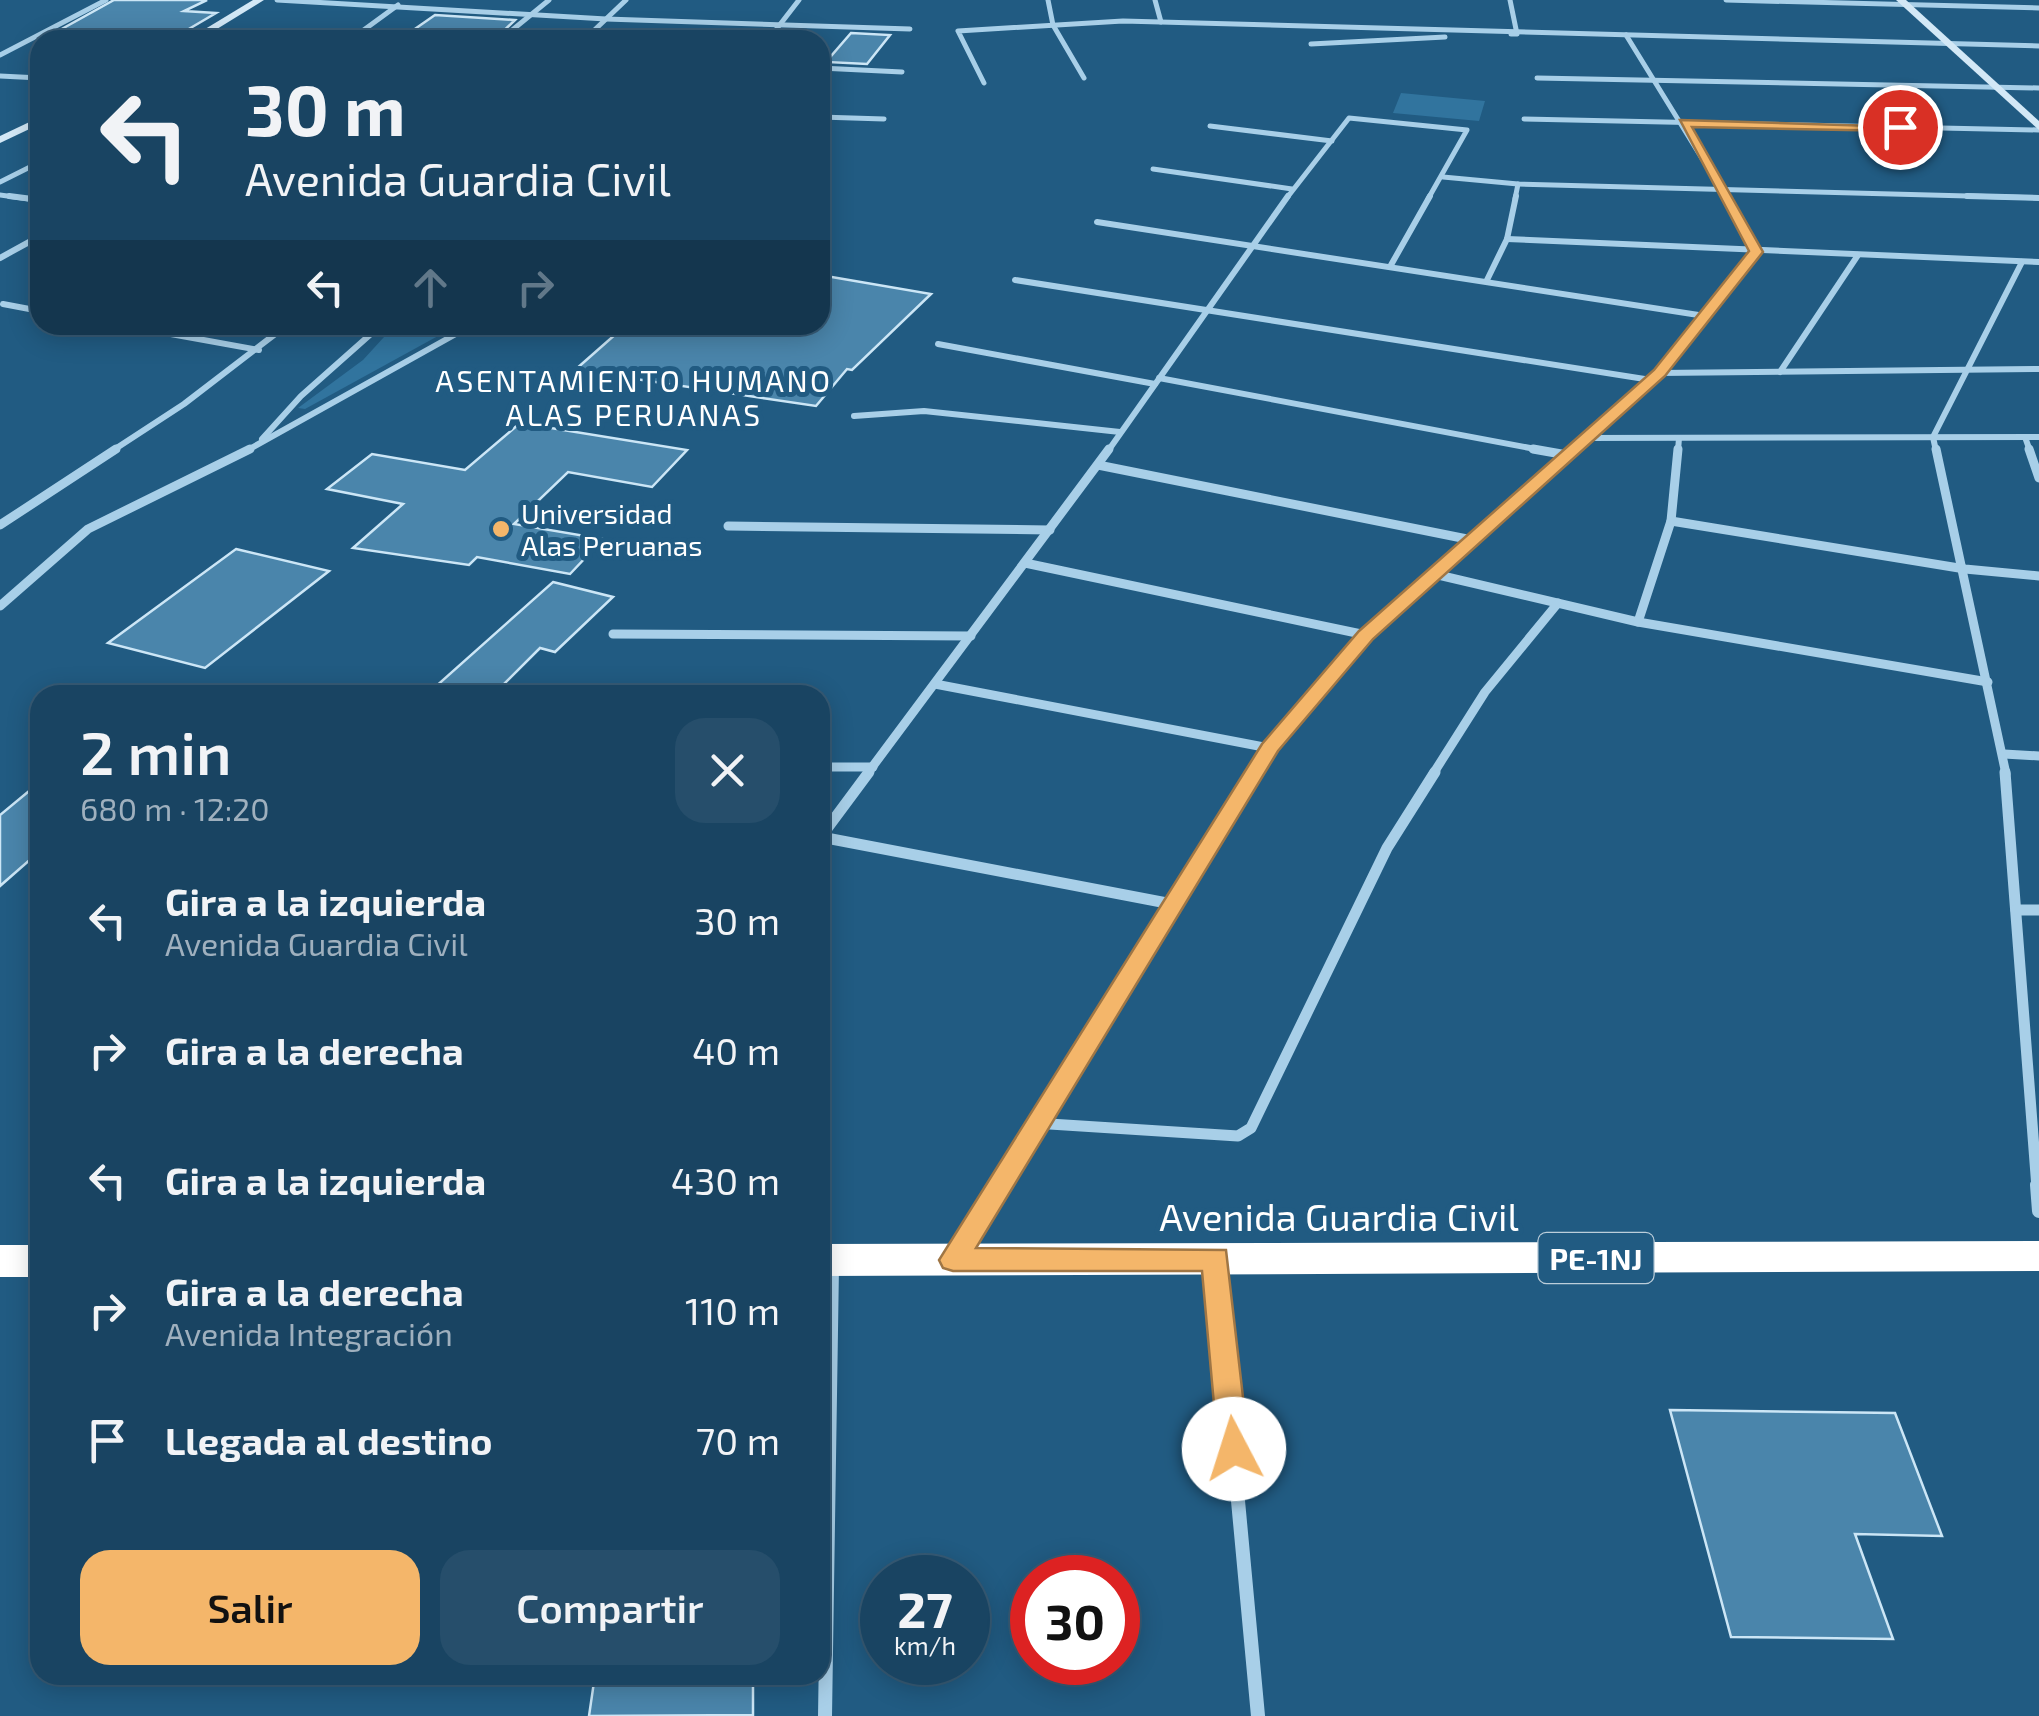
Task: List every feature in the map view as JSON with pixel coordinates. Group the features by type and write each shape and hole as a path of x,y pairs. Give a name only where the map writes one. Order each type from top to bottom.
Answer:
{"highway":[{"name":"Avenida Guardia Civil","path":"830,1260 2039,1256"},
{"path":"0,1261 30,1261"}],"street":[{"path":"48,30 106,0"},
{"path":"210,30 259,0"},
{"path":"278,0 779,26 910,29"},
{"path":"364,30 406,0"},
{"path":"513,30 550,0"},
{"path":"594,30 626,0"},
{"path":"776,30 799,0"},
{"path":"1048,0 1053,25 1084,78"},
{"path":"1155,0 1161,22"},
{"path":"1510,0 1517,34"},
{"path":"1726,0 2039,8"},
{"path":"1974,0 1981,6"},
{"path":"1904,2 2039,128"},
{"path":"984,83 958,31 1161,22 2039,46"},
{"path":"1311,44 1517,34"},
{"path":"1626,35 1723,187 1756,252"},
{"path":"0,55 30,39"},
{"path":"830,68 902,72"},
{"path":"0,76 30,78"},
{"path":"1537,78 2039,88"},
{"path":"830,117 884,120"},
{"path":"830,825 1098,465 1210,309 1251,243 1349,118 1468,130 1390,265"},
{"path":"1524,119 2039,128"},
{"path":"0,140 30,125"},
{"path":"1210,126 1332,141"},
{"path":"0,182 30,167"},
{"path":"1153,169 1292,189"},
{"path":"1443,177 1518,184 2039,198"},
{"path":"1487,280 1508,239 1518,184"},
{"path":"0,194 30,198"},
{"path":"1096,222 1705,316"},
{"path":"1508,239 2039,262"},
{"path":"0,258 30,242"},
{"path":"953,1260 1034,1123 1269,748 1366,635 1655,377 1756,252"},
{"path":"1780,372 1858,255"},
{"path":"2022,262 1932,438 1965,569 2004,754 2039,1211"},
{"path":"1014,280 1655,377 2039,369"},
{"path":"3,304 30,308"},
{"path":"176,335 259,350"},
{"path":"0,525 276,335"},
{"path":"258,444 301,396 370,335"},
{"path":"0,606 88,528 192,481 454,335"},
{"path":"938,344 1567,456"},
{"path":"854,416 924,411 1120,432"},
{"path":"2025,437 2039,478"},
{"path":"1586,438 2039,437"},
{"path":"1638,622 1671,522 1679,438"},
{"path":"1098,465 1472,540"},
{"path":"1671,522 1965,569 2039,576"},
{"path":"728,526 1050,530"},
{"path":"1025,563 1366,635"},
{"path":"1434,574 1638,622 1988,682"},
{"path":"1034,1123 1238,1136 1251,1128 1387,848 1486,692 1558,604"},
{"path":"612,634 971,636"},
{"path":"936,684 1269,748"},
{"path":"2004,754 2039,756"},
{"path":"830,766 873,767"},
{"path":"830,840 1172,904"},
{"path":"2016,910 2039,910"},
{"path":"1216,1259 1258,1716"},
{"path":"826,1685 826,1716"}],"shaded area":[{"path":"1401,93 1485,101 1479,121 1393,113"},
{"path":"386,335 440,335 305,409 298,408 363,360"}],"building":[{"path":"114,0 207,0 184,11 216,13 187,30 60,30"},
{"path":"435,15 515,20 504,30 413,30"},
{"path":"851,33 890,35 867,64 830,62"},
{"path":"830,277 931,294 852,370 847,369 816,406 575,370 615,335 830,335"},
{"path":"520,423 687,450 652,487 568,472 514,524 603,539 570,574 477,557 469,565 353,548 403,504 327,489 372,454 465,470"},
{"path":"236,549 329,571 205,668 108,643"},
{"path":"553,582 613,597 555,652 540,648 503,685 437,685"},
{"path":"30,790 30,860 0,886 0,815"},
{"path":"1670,1410 1895,1413 1942,1536 1855,1534 1893,1639 1731,1637"},
{"path":"594,1685 753,1685 753,1715 589,1716"}],"place":[{"name":"Universidad Alas Peruanas","path":"501,529"}],"district":[{"name":"ASENTAMIENTO HUMANO ALAS PERUANAS","path":"634,397"}],"route":[{"path":"1234,1449 1216,1259 953,1260 1028,1132 1269,748 1366,635 1659,373 1756,252 1684,123 1900,127"}]}
